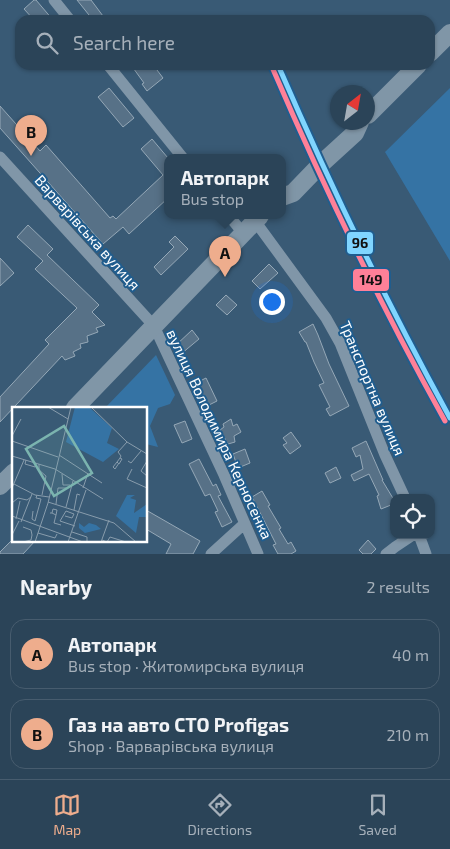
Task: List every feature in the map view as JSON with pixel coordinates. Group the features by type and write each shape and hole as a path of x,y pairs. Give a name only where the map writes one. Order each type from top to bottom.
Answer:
{"main road":[{"path":"435,48 450,33"},
{"path":"375,108 413,70"},
{"path":"286,184 342,130"},
{"path":"286,195 293,192 356,130"},
{"path":"76,407 253,223"},
{"path":"0,486 12,474"}],"street":[{"path":"54,0 66,15"},
{"path":"112,70 180,154"},
{"name":"Варварівська вулиця","path":"0,157 154,326"},
{"name":"Транспортна вулиця","path":"240,219 253,223 326,318 340,343 385,455 403,494"},
{"name":"вулиця Володимира Керносенка","path":"154,326 220,466 258,554"},
{"path":"211,554 244,524"},
{"path":"386,554 407,539"},
{"path":"420,539 426,554"}],"shaded area":[{"path":"450,88 450,261 385,152"},
{"path":"156,355 175,395 170,404 158,408 150,426 158,447 148,444 148,407 106,407"}],"building":[{"path":"36,0 49,15 29,15 24,9"},
{"path":"77,0 91,0 102,15 89,15"},
{"path":"135,70 157,70 163,78 147,91 142,84 144,83"},
{"path":"109,88 134,118 123,127 98,97"},
{"path":"0,106 40,151 46,145 110,218 113,216 116,219 163,175 141,149 152,139 165,154 164,202 129,234 123,227 103,244 0,128"},
{"path":"28,225 53,249 47,255 99,305 92,312 105,325 96,328 98,332 87,336 88,342 80,344 81,348 73,352 75,356 65,360 62,356 12,407 0,422 0,397 49,344 45,340 77,308 35,269 43,261 17,237"},
{"path":"175,236 188,249 161,275 154,267 174,247 169,242"},
{"path":"0,258 14,273 0,286"},
{"path":"269,264 278,273 260,289 252,281"},
{"path":"226,295 237,305 227,315 216,305"},
{"path":"313,324 349,406 330,416 326,409 330,407 319,385 324,383 306,342 299,332"},
{"path":"192,330 199,339 181,354 175,346"},
{"path":"206,378 217,401 205,407 194,384"},
{"path":"231,419 233,426 237,424 241,432 234,436 235,442 228,444 220,430 224,427 223,424"},
{"path":"185,421 192,439 182,443 174,425"},
{"path":"291,432 301,446 290,454 283,445 287,443 283,438"},
{"path":"366,441 382,480 390,494 390,505 381,509 377,496 379,495 369,474 354,481 351,475 363,469 360,455 356,457 352,448"},
{"path":"245,449 250,463 238,468 233,454"},
{"path":"199,459 213,486 216,484 221,495 218,496 232,522 222,527 215,512 218,511 210,494 205,496 189,464"},
{"path":"336,467 341,478 330,483 325,473"},
{"path":"262,491 270,505 268,506 281,528 279,529 288,544 291,542 296,551 291,554 278,554 273,545 276,544 252,497"},
{"path":"148,511 200,541 193,554 166,554 171,544 148,530"},
{"path":"12,540 12,542 34,542 23,554 0,554"},
{"path":"368,540 376,549 371,554 363,554 359,550"}],"transit line":[{"name":"149","path":"273,70 354,246 398,334 445,421"},
{"name":"96","path":"280,70 360,243 450,418"}],"place":[{"name":"Газ на авто СТО Profigas","path":"31,156"},
{"name":"Автопарк","path":"225,277"}]}
